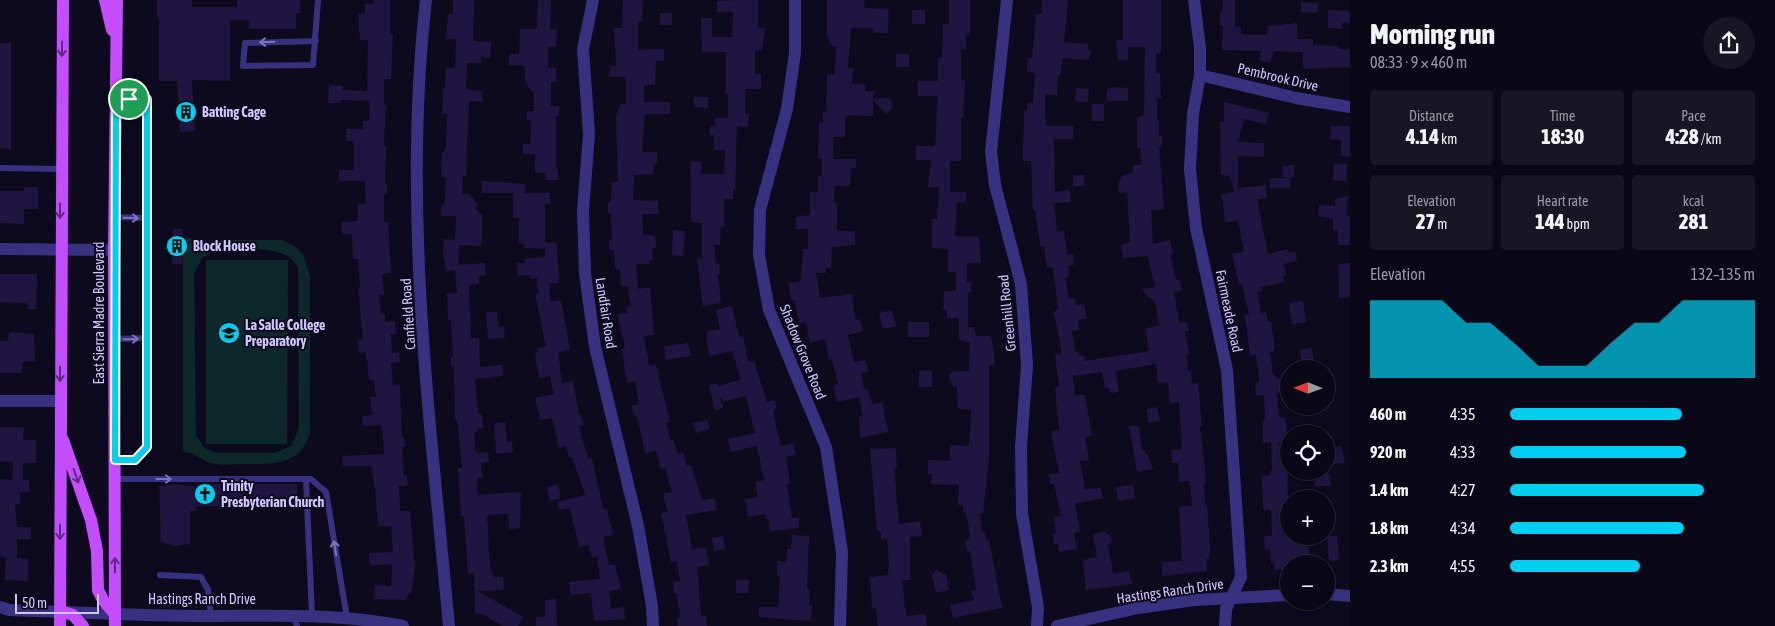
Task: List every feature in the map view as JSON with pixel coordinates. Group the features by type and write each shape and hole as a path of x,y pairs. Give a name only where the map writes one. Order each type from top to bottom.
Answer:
{"main road":[{"path":"60,626 60,249 63,0"},
{"path":"105,0 116,52"},
{"name":"East Sierra Madre Boulevard","path":"115,620 114,217 117,0"},
{"path":"60,430 91,520 97,551 98,590 115,620"},
{"path":"60,611 73,615 83,626"}],"street":[{"name":"Canfield Road","path":"426,0 419,62 418,233 430,436 448,626"},
{"name":"Landfair Road","path":"593,0 583,49 589,134 584,211 585,273 595,347 638,526 652,606 653,626"},
{"name":"Shadow Grove Road","path":"796,0 795,53 789,100 760,210 759,256 769,310 826,447 842,552 840,626"},
{"name":"Greenhill Road","path":"1007,0 991,152 995,184 1021,284 1027,364 1022,446 1022,514 1038,607 1037,626"},
{"name":"Fairmeade Road","path":"1194,0 1200,48 1200,75 1193,114 1190,169 1196,228 1227,370 1241,577 1226,609 1225,626"},
{"name":"Pembrook Drive","path":"1200,75 1296,98 1350,107"},
{"path":"0,249 114,250"},
{"path":"0,401 60,401"},
{"name":"Hastings Ranch Drive","path":"1057,626 1138,608 1232,597 1280,595"},
{"path":"1335,595 1350,596"},
{"name":"Hastings Ranch Drive","path":"0,607 9,610 60,611 115,620 211,616 295,621 312,616 367,618 403,626"}],"lane":[{"path":"316,41 245,43 243,65 312,66 316,41 318,0"},
{"path":"115,460 135,460 147,447 147,99 116,99"},
{"path":"0,168 61,169"},
{"path":"114,217 147,218"},
{"path":"114,339 147,338"},
{"path":"115,479 311,479 326,492 347,618"},
{"path":"306,480 312,616"},
{"path":"160,575 201,577 208,590 211,616"}],"green space":[{"path":"183,238 194,238 195,250 215,240 282,240 294,246 303,254 310,276 310,432 306,443 294,457 267,464 215,464 207,462 191,453 183,452","holes":["262,249 274,251 284,254 298,268 299,428 291,446 276,453 216,453 205,448 196,436 194,274 202,258 216,250"]},
{"path":"206,260 288,260 287,444 206,444"}],"building":[{"path":"157,0 192,0 192,7 237,7 237,0 300,0 300,13 296,13 296,29 249,29 249,20 230,20 230,81 192,80 195,131 180,132 177,81 159,81 159,17 157,17"},
{"path":"373,0 390,0 390,34 393,34 391,79 384,79 384,105 386,105 384,146 386,146 385,184 387,184 387,194 384,194 384,222 388,222 391,273 382,274 384,295 379,295 381,314 385,314 385,322 395,321 396,334 391,334 392,353 399,352 400,362 391,363 393,385 400,385 402,438 404,438 405,447 402,447 404,475 407,475 408,486 399,486 400,511 410,511 415,568 411,594 407,594 407,600 374,599 375,585 391,586 392,564 370,566 369,553 393,552 391,526 378,526 371,466 343,466 342,456 384,454 382,425 363,426 362,416 372,415 370,397 376,397 374,380 369,380 366,352 359,353 358,340 363,339 358,288 360,288 358,259 353,259 352,234 342,234 341,222 358,221 358,204 366,204 365,181 339,181 339,170 354,170 354,141 346,141 346,129 363,129 363,121 369,121 370,101 341,100 341,103 328,103 329,85 343,86 343,90 367,91 368,40 360,40 358,13 365,13 365,4 373,4"},
{"path":"453,0 474,0 473,41 491,42 490,58 481,57 481,63 467,63 466,89 482,91 482,102 469,101 466,176 463,176 462,194 469,194 478,205 475,208 482,215 482,237 481,246 459,245 458,265 485,263 486,275 479,276 479,284 469,285 471,338 479,338 480,367 502,365 503,376 475,379 478,414 482,414 483,428 477,429 477,432 474,432 475,450 477,453 488,452 489,462 481,463 482,478 477,478 478,495 521,492 520,528 509,529 508,514 487,515 490,568 494,577 503,577 504,590 478,591 523,617 518,626 503,626 480,613 475,614 474,573 468,574 464,516 461,516 458,468 462,468 457,420 455,420 454,366 451,366 451,357 453,357 451,320 448,320 447,294 457,293 455,270 446,271 443,250 444,239 455,240 456,216 441,216 442,204 445,205 446,177 441,177 442,152 444,152 446,145 447,114 442,114 443,88 445,88 446,68 455,68 456,39 446,39 448,14 453,14"},
{"path":"538,0 551,0 550,29 557,29 556,47 548,47 548,68 556,68 556,82 551,82 551,106 559,106 559,116 556,116 556,169 558,169 558,180 546,180 546,173 535,173 535,154 523,154 523,144 530,144 531,120 527,120 527,111 534,111 534,93 528,87 525,79 525,66 509,65 509,54 519,54 520,29 537,29"},
{"path":"623,0 643,0 642,22 638,22 638,50 664,49 664,61 656,61 655,85 644,85 644,102 670,102 670,114 645,114 642,152 657,152 657,164 654,164 654,174 634,175 633,200 658,201 658,214 642,214 643,235 655,235 656,248 652,248 653,260 649,260 649,264 636,264 638,289 650,287 654,335 644,336 649,366 656,365 670,422 666,423 670,440 673,439 678,454 683,452 687,466 691,465 702,500 714,498 717,510 686,515 692,549 706,547 709,565 697,567 701,616 706,615 707,626 678,626 677,618 680,618 677,593 674,594 673,582 680,581 677,561 671,562 661,513 668,512 663,494 672,492 665,467 661,469 656,451 645,453 637,416 635,417 632,406 639,404 635,381 627,383 622,349 625,348 617,314 627,313 626,307 631,306 628,286 621,286 620,269 615,269 614,250 609,250 609,240 612,240 611,213 608,213 608,202 611,202 612,182 618,182 616,117 620,104 626,104 626,77 609,77 610,66 616,66 614,28 622,28"},
{"path":"758,0 758,28 765,28 762,51 755,51 755,74 761,74 761,89 745,89 745,114 749,114 748,127 737,126 735,189 733,189 733,199 724,199 724,227 721,227 720,245 714,245 716,264 719,263 720,274 718,275 721,303 703,306 697,259 702,258 702,223 691,222 690,161 702,162 701,174 724,174 725,150 714,150 714,135 710,135 710,126 715,126 715,118 728,118 728,94 726,94 726,52 702,52 701,18 712,18 712,37 732,37 733,12 717,12 717,1"},
{"path":"827,0 865,0 864,8 889,9 888,33 873,33 873,28 851,28 848,68 853,68 852,84 865,84 865,91 874,91 873,99 888,98 893,103 892,108 887,114 873,100 873,116 847,115 845,117 845,137 833,137 833,159 856,159 856,168 851,168 850,186 834,186 834,203 837,203 837,231 855,231 855,245 832,247 831,268 826,268 826,273 816,273 820,298 852,294 855,320 860,319 863,331 848,335 854,362 865,360 868,371 861,373 864,388 869,391 872,404 882,402 888,432 860,438 859,416 863,416 859,397 837,402 833,385 838,384 832,359 829,360 825,339 810,343 806,322 798,323 795,300 791,300 789,283 801,281 803,249 808,249 808,229 796,229 796,217 810,215 810,192 818,192 818,176 822,176 822,158 818,158 819,123 823,123 823,112 826,112 827,74 835,75 836,46 831,46 829,39 827,39"},
{"path":"949,0 970,0 970,35 966,35 966,49 961,49 961,80 965,80 963,118 961,118 961,161 950,161 950,192 966,192 966,202 957,203 955,236 979,237 981,263 967,263 967,282 971,282 971,292 968,292 968,327 974,327 976,336 991,336 994,353 994,365 989,365 989,458 983,513 980,513 982,532 985,531 986,540 989,539 1002,608 953,618 950,605 974,600 971,591 976,590 970,551 967,552 965,541 969,540 970,534 966,512 963,512 963,505 958,505 959,485 931,484 932,474 928,474 928,460 950,461 950,445 969,446 971,410 958,407 957,388 953,387 949,375 953,371 969,371 970,343 959,340 959,318 947,318 947,310 943,310 944,291 956,291 956,272 948,272 948,249 932,248 932,219 937,219 939,187 928,187 931,160 916,160 916,146 935,146 938,96 918,96 918,81 938,81 938,58 942,58 943,24 949,24"},
{"path":"1042,0 1068,0 1064,42 1088,44 1088,50 1090,50 1089,60 1062,58 1061,75 1058,75 1057,95 1045,94 1046,126 1073,126 1073,139 1054,139 1055,192 1070,190 1071,202 1054,203 1057,232 1064,231 1067,255 1073,254 1074,265 1068,266 1069,277 1065,278 1069,299 1075,298 1076,305 1084,304 1087,319 1078,320 1079,330 1072,331 1075,352 1078,351 1079,356 1084,356 1085,361 1149,351 1145,329 1159,325 1155,301 1147,296 1142,289 1155,287 1148,256 1123,258 1121,245 1130,242 1127,192 1119,193 1118,183 1122,176 1133,172 1133,165 1141,165 1140,148 1137,148 1137,118 1144,115 1145,47 1128,47 1128,60 1118,60 1116,40 1123,40 1123,0 1161,0 1161,53 1156,53 1156,73 1160,73 1161,98 1157,98 1157,120 1159,120 1159,136 1162,136 1162,147 1159,147 1164,209 1151,210 1153,244 1170,240 1173,254 1170,255 1176,280 1180,280 1182,290 1174,292 1179,323 1187,322 1189,331 1185,331 1189,354 1187,354 1188,371 1191,370 1192,384 1198,383 1202,426 1200,427 1206,480 1204,487 1205,505 1207,505 1210,548 1209,559 1206,559 1207,571 1162,576 1162,562 1182,561 1179,507 1192,506 1190,481 1179,482 1178,463 1172,463 1171,450 1182,450 1179,402 1170,403 1168,382 1158,383 1156,364 1116,371 1119,392 1110,393 1109,388 1105,389 1102,372 1073,376 1075,395 1085,395 1092,436 1085,437 1089,460 1080,461 1085,489 1101,488 1103,498 1075,504 1080,532 1074,533 1077,549 1059,552 1058,544 1054,544 1053,534 1056,533 1054,517 1061,516 1054,484 1050,484 1049,474 1059,473 1051,431 1059,430 1055,387 1059,387 1055,355 1062,354 1054,312 1058,309 1053,267 1047,268 1044,246 1040,246 1035,210 1033,210 1031,161 1023,161 1024,111 1027,111 1027,103 1033,103 1035,73 1027,72 1028,58 1032,58 1036,14 1042,14"},
{"path":"1223,0 1235,0 1235,27 1241,27 1241,34 1267,35 1268,26 1297,23 1297,39 1313,39 1313,45 1339,46 1339,49 1350,49 1350,67 1303,69 1303,52 1274,51 1270,63 1259,60 1261,51 1222,50 1223,25 1220,25 1220,14 1223,9"},
{"path":"1301,2 1318,3 1317,13 1301,12"},
{"path":"912,10 925,10 925,24 912,24"},
{"path":"1328,10 1350,11 1350,23 1342,23 1342,29 1328,28"},
{"path":"660,13 672,13 672,25 660,25"},
{"path":"0,43 11,43 11,149 0,148"},
{"path":"896,54 909,54 909,67 896,67"},
{"path":"1115,87 1128,88 1128,101 1107,101 1107,89"},
{"path":"1076,88 1089,89 1088,102 1075,101"},
{"path":"694,97 708,97 708,108 694,107"},
{"path":"1224,102 1269,113 1266,124 1244,119 1238,142 1264,143 1264,157 1238,156 1238,188 1266,185 1267,198 1257,199 1268,254 1288,249 1289,253 1295,251 1297,261 1284,264 1286,275 1283,276 1285,282 1261,287 1262,291 1257,292 1261,313 1266,312 1268,322 1271,322 1274,342 1274,351 1270,352 1273,374 1280,379 1280,392 1277,393 1279,414 1280,418 1285,418 1286,425 1280,425 1279,442 1280,480 1288,480 1288,490 1280,490 1280,545 1308,545 1309,554 1311,554 1280,555 1280,570 1274,570 1274,563 1271,563 1270,549 1265,550 1264,536 1272,536 1271,510 1263,510 1262,476 1270,475 1270,471 1272,471 1271,442 1263,443 1264,395 1256,396 1255,383 1259,382 1259,378 1256,354 1250,355 1245,315 1249,315 1242,284 1239,285 1232,254 1244,251 1238,221 1225,222 1222,194 1234,192 1230,176 1221,175 1220,122 1224,122"},
{"path":"1092,104 1104,104 1104,121 1092,121"},
{"path":"1331,126 1350,126 1350,157 1341,156 1341,140 1330,139"},
{"path":"1334,164 1347,164 1346,181 1333,180"},
{"path":"1294,165 1294,177 1283,177 1282,166"},
{"path":"1073,175 1084,175 1084,186 1073,186"},
{"path":"1270,178 1290,178 1290,188 1270,188"},
{"path":"482,181 526,184 525,193 550,193 550,204 545,204 545,242 557,243 559,283 549,283 551,302 561,300 570,350 558,352 562,383 573,381 579,415 581,414 584,425 579,426 588,459 592,458 603,509 607,508 613,535 604,537 604,544 609,565 615,565 621,589 609,591 611,609 624,607 625,619 594,621 591,593 571,595 569,582 600,579 597,556 592,558 589,545 579,547 570,508 559,510 557,502 585,495 572,457 569,458 566,446 559,448 552,418 540,420 535,398 554,394 550,376 539,378 535,353 538,352 537,348 546,346 535,294 538,293 537,278 530,279 530,275 518,276 517,263 525,263 525,259 545,257 545,249 525,248 524,244 519,244 519,218 513,218 513,193 482,193"},
{"path":"24,187 38,187 38,209 24,209 24,224 0,223 0,191 24,191"},
{"path":"1348,196 1346,216 1350,216 1350,245 1338,245 1338,231 1333,230 1333,219 1318,216 1319,205 1335,206 1335,199"},
{"name":"Block House","path":"173,229 183,229 182,264 172,264"},
{"path":"673,230 685,231 683,256 672,255"},
{"path":"1350,263 1350,297 1339,298 1338,264"},
{"path":"0,274 37,274 36,309 28,309 28,304 24,303 0,302"},
{"path":"1303,301 1306,322 1292,324 1289,303"},
{"path":"732,306 739,337 743,336 748,362 754,361 767,402 775,400 777,409 774,409 774,418 781,446 793,443 796,455 786,457 790,483 787,484 792,518 799,518 799,528 770,531 769,519 766,519 765,514 748,517 745,499 758,497 755,482 764,480 757,446 731,452 728,439 755,433 746,396 723,402 722,397 720,397 723,408 715,410 709,385 717,383 718,386 740,380 733,351 709,356 706,331 720,329 716,310"},
{"path":"892,310 896,326 883,329 879,313"},
{"path":"497,312 498,327 504,326 505,338 488,339 486,313"},
{"path":"908,322 929,322 929,337 908,337"},
{"path":"9,332 34,334 35,361 22,362 22,373 0,373 0,341 8,341"},
{"path":"688,343 691,356 666,360 664,346"},
{"path":"1312,348 1314,360 1301,360 1300,350"},
{"path":"919,370 932,371 932,387 919,387"},
{"path":"1157,407 1160,421 1148,423 1147,409"},
{"path":"707,420 710,429 696,433 693,423"},
{"path":"505,422 507,442 512,441 513,452 496,454 494,423"},
{"path":"1129,425 1139,427 1142,450 1145,450 1146,455 1148,455 1153,469 1137,472"},
{"path":"0,427 24,427 23,440 36,440 36,463 23,463 23,480 29,480 29,492 20,492 20,504 15,504 17,527 31,527 31,539 17,539 17,558 28,559 28,581 5,580 6,558 0,556 0,479 12,480 13,462 0,461"},
{"path":"1341,446 1345,463 1335,464 1335,447"},
{"path":"896,448 897,468 894,469 899,524 920,521 922,536 910,537 910,580 902,580 906,616 926,614 927,626 878,626 876,608 872,609 870,577 888,575 889,562 887,539 881,539 881,531 877,531 870,449"},
{"path":"1313,480 1330,480 1330,486 1314,486"},
{"path":"176,484 199,487 199,484 297,484 297,507 251,509 251,506 196,506 196,511 190,511 190,544 175,546 161,542 159,486"},
{"path":"558,485 561,498 550,501 547,487"},
{"path":"1133,485 1135,498 1118,501 1116,487"},
{"path":"1106,532 1106,535 1110,534 1112,543 1108,544 1113,574 1129,571 1132,584 1086,590 1083,560 1097,557 1093,534"},
{"path":"792,535 809,536 807,589 810,589 809,606 812,606 811,621 759,617 759,607 778,607 780,576 777,576 777,561 786,562 787,549 791,549"},
{"path":"723,536 725,549 714,551 712,538"},
{"path":"1335,536 1337,536 1339,560 1335,560 1335,555 1329,555 1328,545 1335,545"},
{"path":"936,569 946,575 949,590 936,593 932,576"},
{"path":"736,580 749,580 748,593 736,593"},
{"path":"556,599 557,626 536,626 536,617 545,617 545,600"}],"place":[{"name":"Batting Cage","path":"186,112"},
{"name":"Block House","path":"177,246"},
{"name":"La Salle College Preparatory","path":"229,333"},
{"name":"Trinity Presbyterian Church","path":"205,494"}],"route":[{"path":"116,99 129,99 147,99 147,447 135,460 115,460 114,250 116,99"}]}
